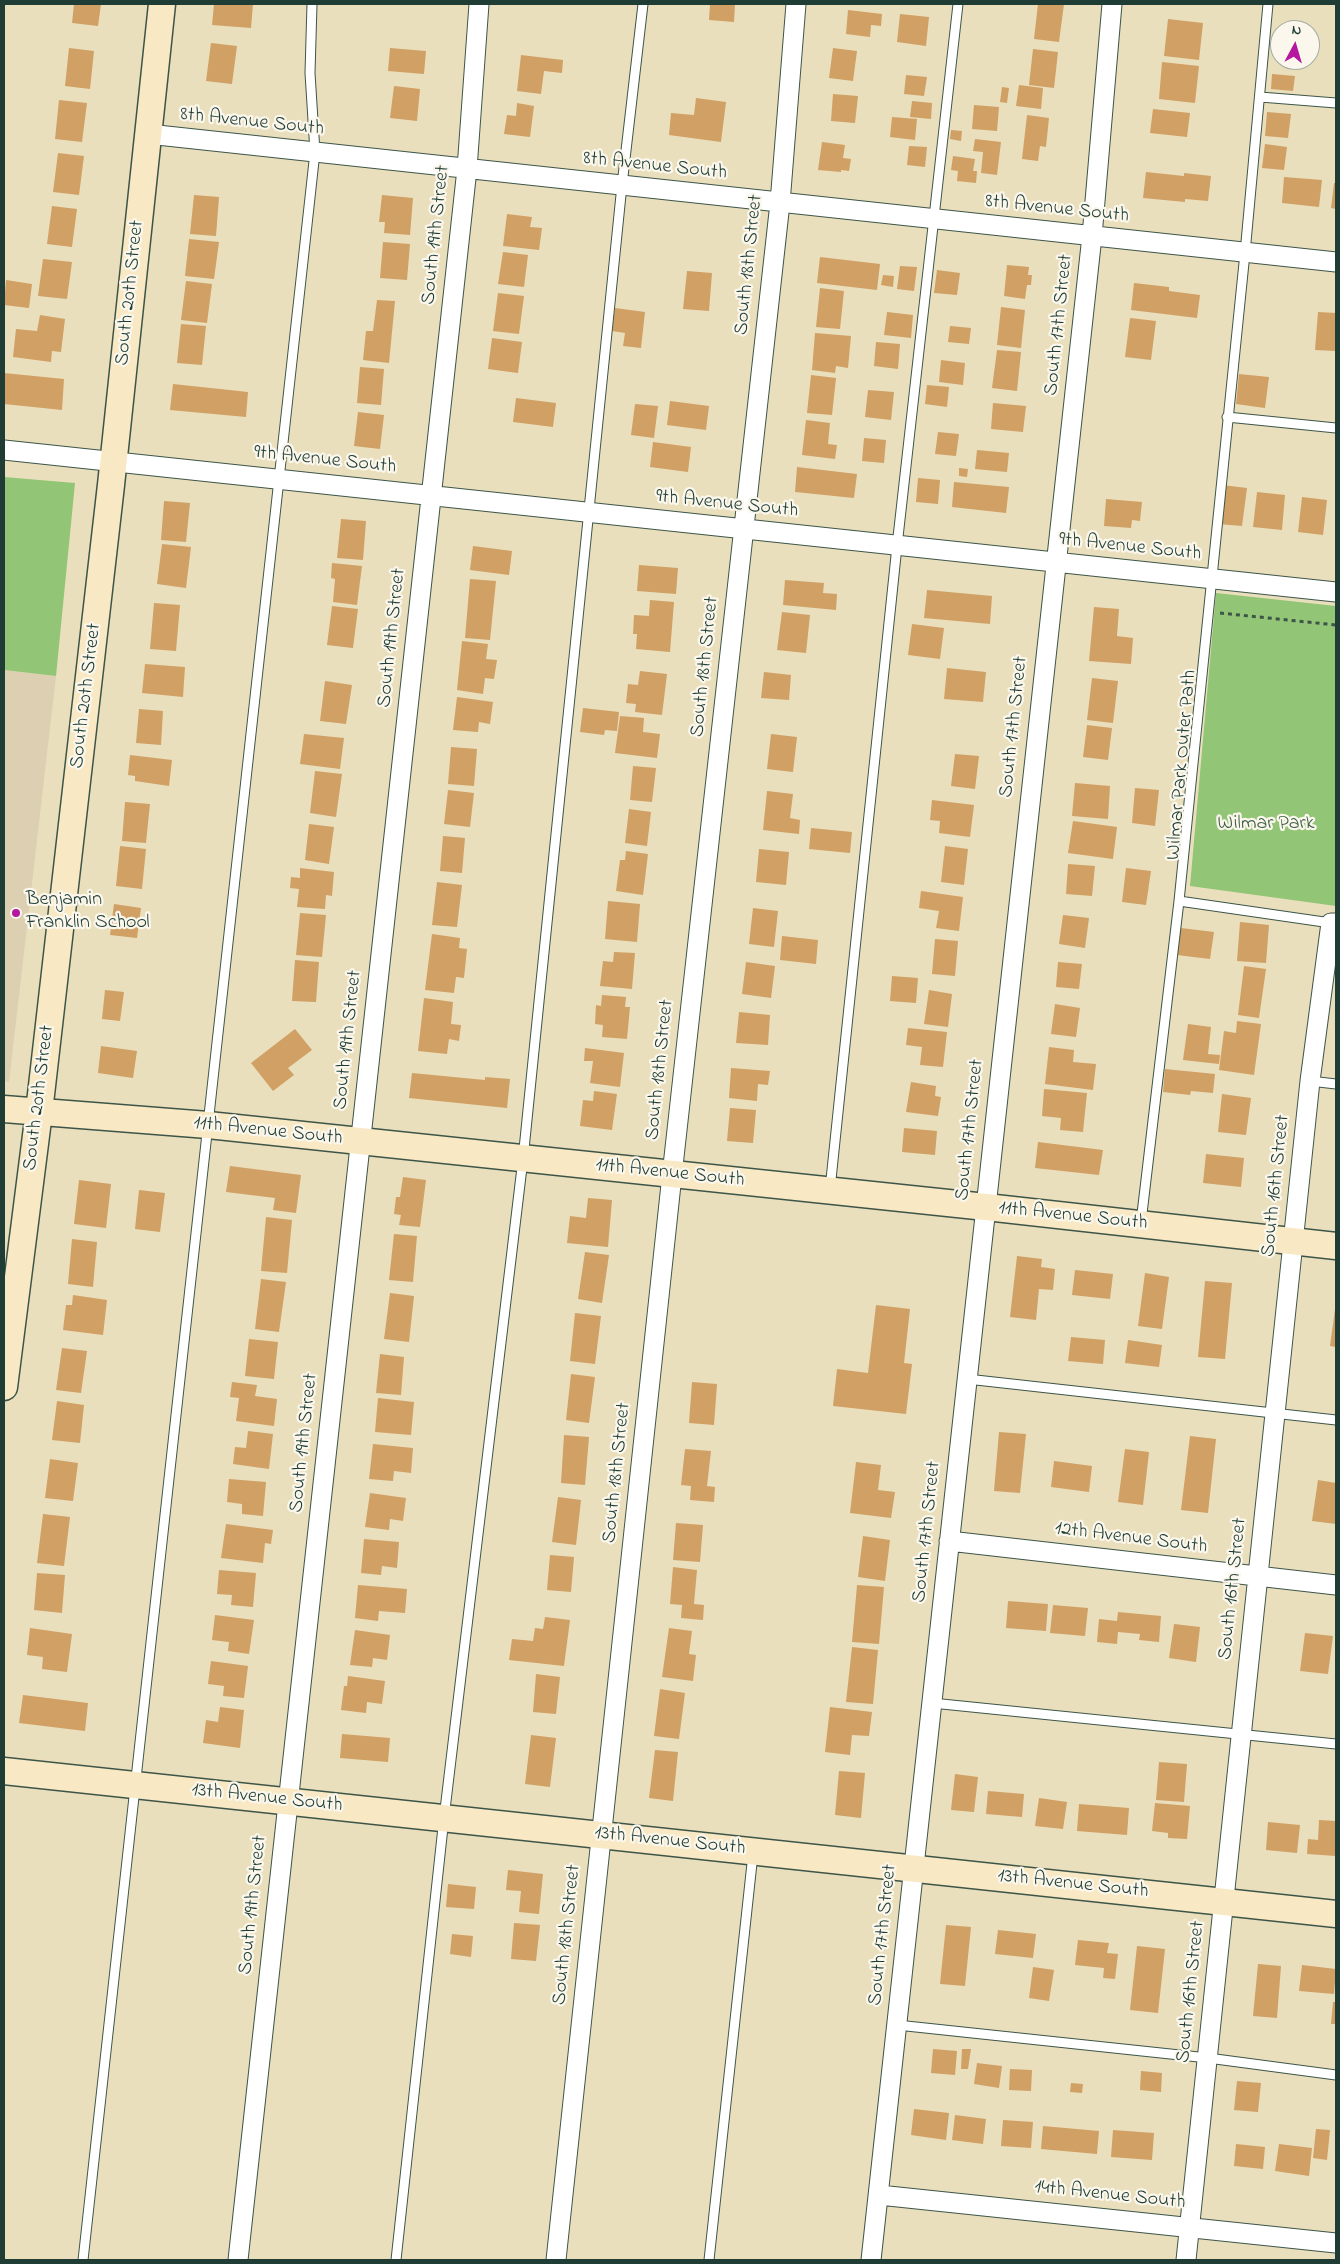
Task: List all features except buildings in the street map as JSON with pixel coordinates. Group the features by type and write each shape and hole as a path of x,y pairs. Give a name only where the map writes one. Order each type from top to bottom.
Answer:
{"street":[{"name":"South 20th Street","path":"4,1387 10,1285 39,1112 114,461 162,4"},
{"name":"South 19th Street","path":"238,2260 432,496 467,168 479,4"},
{"name":"South 18th Street","path":"556,2260 672,1175 780,203 796,4"},
{"name":"South 17th Street","path":"871,2260 1092,236 1112,4"},
{"name":"8th Avenue South","path":"148,134 1336,262"},
{"name":"9th Avenue South","path":"4,450 1336,592"},
{"name":"South 16th Street","path":"1186,2260 1310,1081 1334,923"},
{"name":"11th Avenue South","path":"4,1109 208,1126 986,1207 1336,1246"},
{"name":"12th Avenue South","path":"949,1541 1336,1585"},
{"name":"13th Avenue South","path":"4,1771 1336,1914"},
{"name":"14th Avenue South","path":"879,2195 1336,2243"}],"lane":[{"path":"83,2260 315,152 310,73 312,4"},
{"path":"396,2260 444,1818 524,1159 622,186 643,4"},
{"path":"830,1191 897,546 958,4"},
{"path":"1141,1224 1179,901 1245,253 1268,4"},
{"path":"1260,97 1336,103"},
{"path":"1227,417 1336,428"},
{"path":"1179,901 1334,923"},
{"path":"1310,1081 1336,1084"},
{"path":"967,1379 1336,1420"},
{"path":"932,1703 1336,1744"},
{"path":"709,2260 753,1851"},
{"path":"897,2025 1208,2058 1336,2075"}],"path":[{"path":"1213,612 1336,625"}],"shaded area":[{"name":"Benjamin Franklin School","path":"4,670 56,676 9,1082 4,1081"}],"green space":[{"path":"4,477 75,483 56,676 4,670"},
{"name":"Wilmar Park","path":"1216,593 1336,606 1336,906 1190,886"}],"place":[{"name":"Benjamin Franklin School","path":"16,913"}]}
